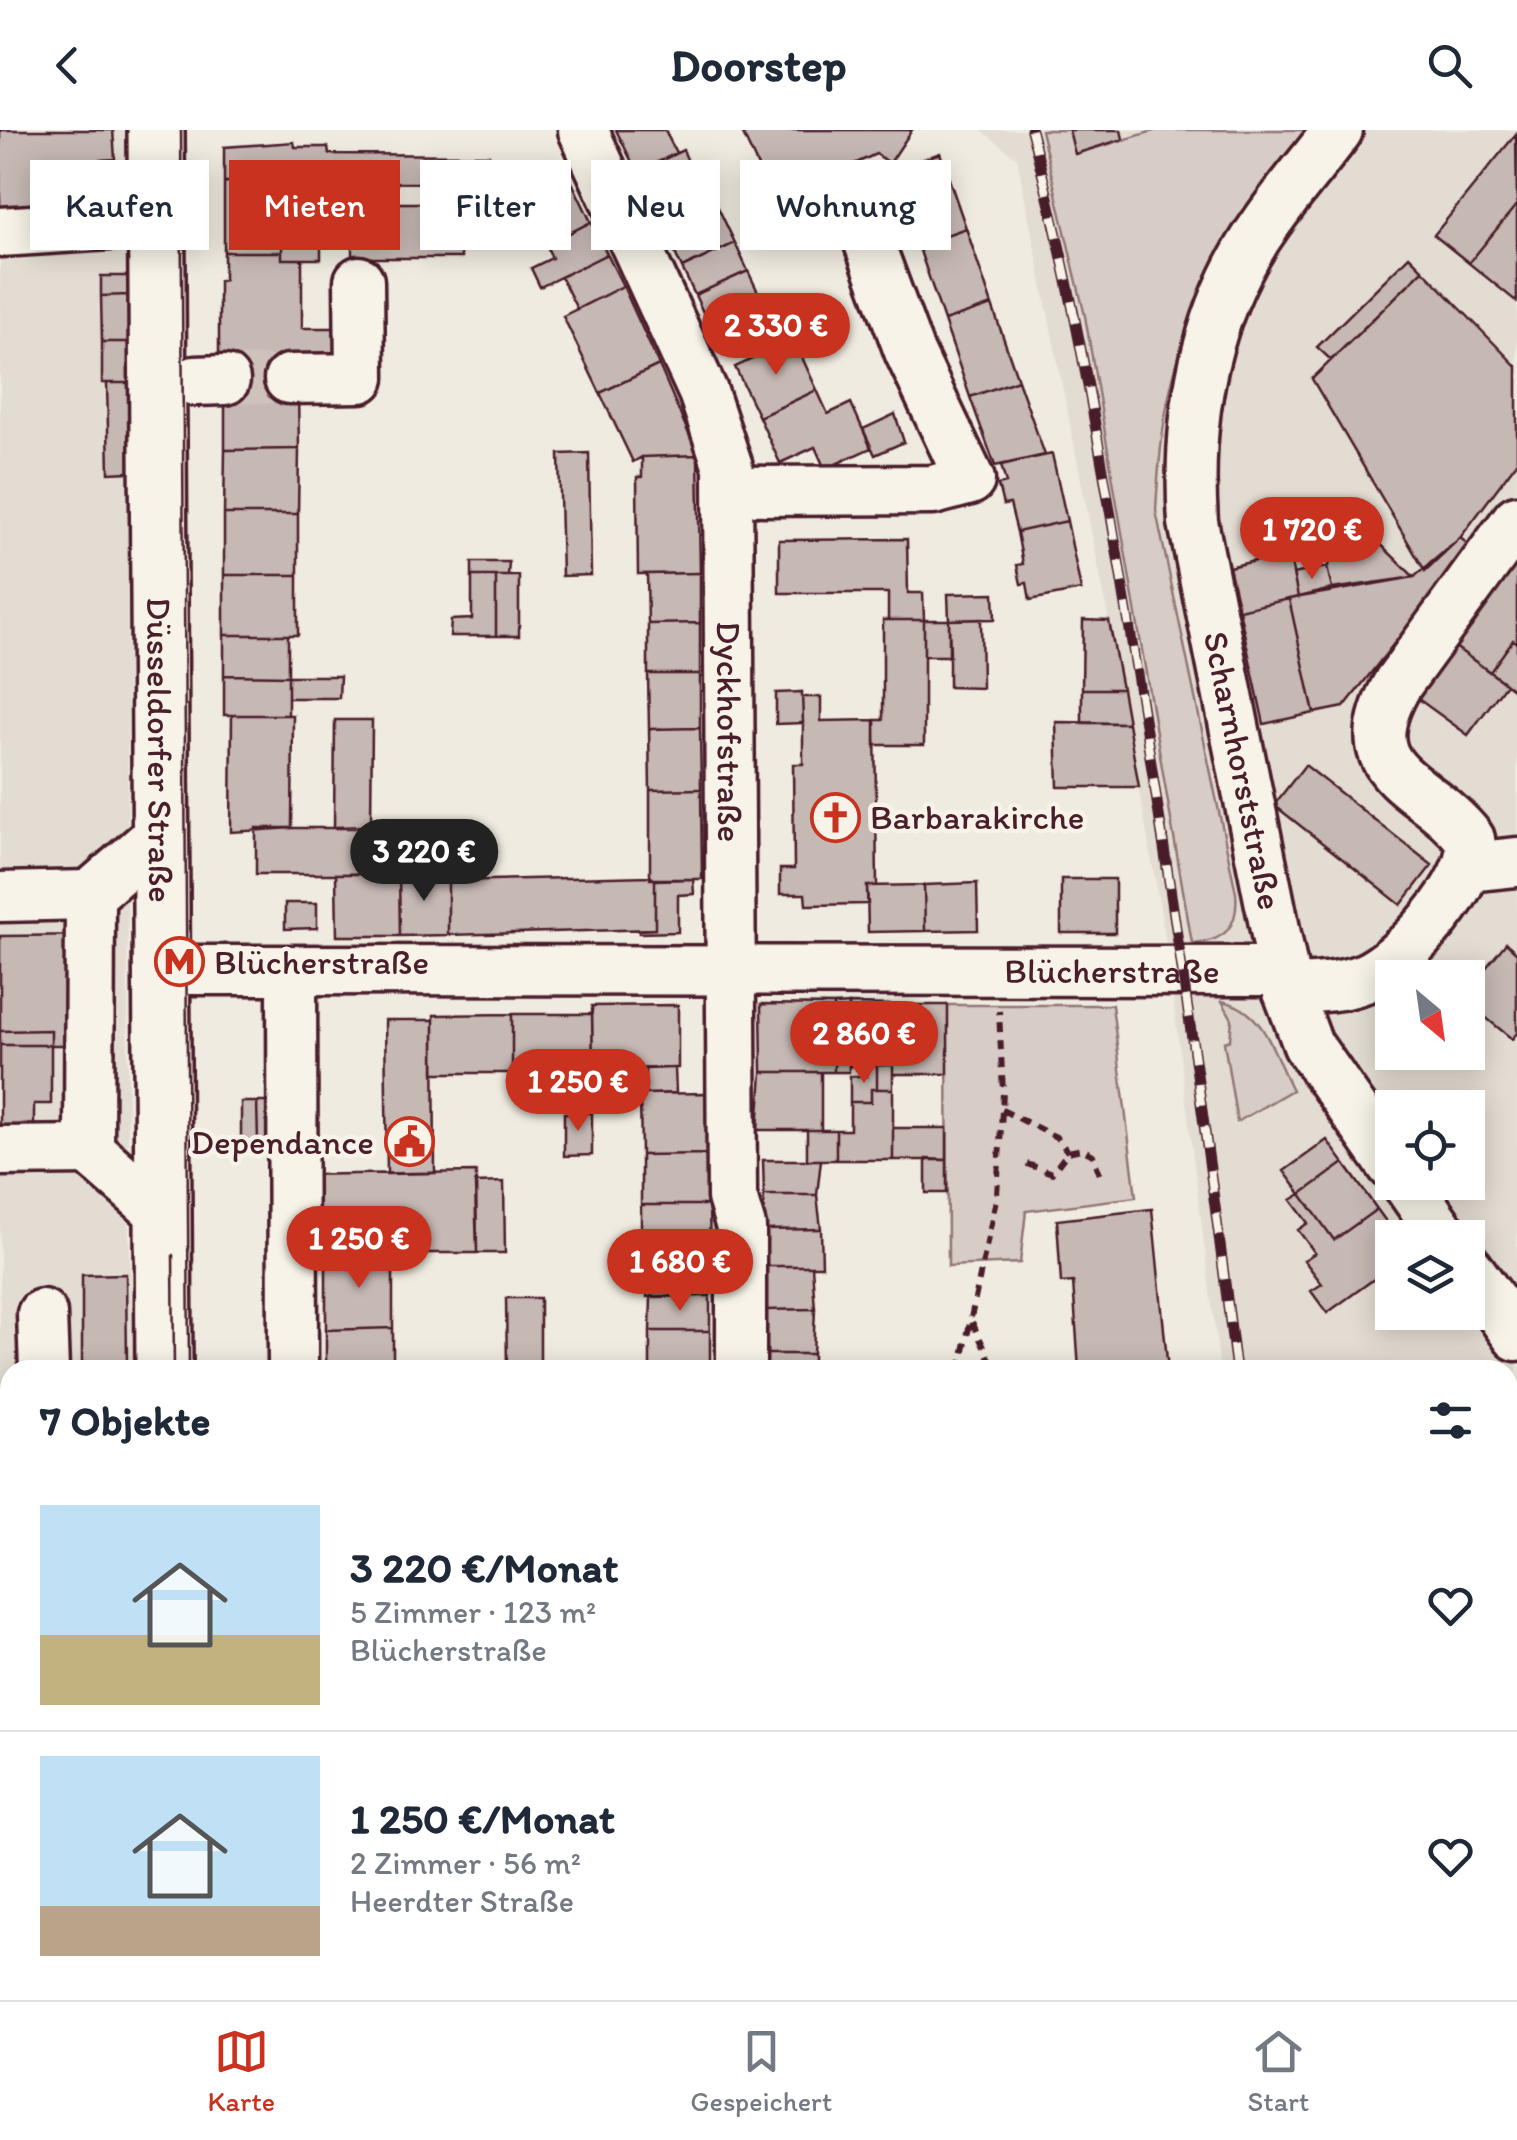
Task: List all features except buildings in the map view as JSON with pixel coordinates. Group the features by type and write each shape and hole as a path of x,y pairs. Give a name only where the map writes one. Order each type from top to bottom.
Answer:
{"main road":[{"name":"Düsseldorfer Straße","path":"156,130 156,160"},
{"name":"Düsseldorfer Straße","path":"164,1360 161,1212 210,380 193,130"},
{"name":"Düsseldorfer Straße","path":"156,250 160,834 178,970 200,1360"}],"street":[{"name":"Dyckhofstraße","path":"583,130 703,392 724,450 730,491 732,1197 741,1227 741,1360"},
{"name":"Scharnhorststraße","path":"1338,130 1266,223 1233,280 1196,394 1189,456 1193,522 1285,980 1308,1045 1375,1140"},
{"path":"0,232 30,230"},
{"path":"730,491 934,490 970,480 909,351 872,250"},
{"path":"289,380 360,378 359,281"},
{"path":"1517,520 1398,683 1383,708 1378,735 1382,758 1394,773 1470,839 1469,867 1517,862"},
{"path":"0,897 90,895 160,834"},
{"name":"Blücherstraße","path":"178,970 997,973 1285,980 1339,987 1370,976 1398,956 1430,921 1469,867"},
{"path":"89,1150 90,895"},
{"path":"292,971 293,1360"},
{"path":"0,1152 89,1150 161,1212"},
{"path":"1485,1285 1510,1311"},
{"path":"42,1314 44,1360"}],"path":[{"path":"962,1360 997,1194 1002,1110 997,973"},
{"path":"1002,1110 1056,1137 1068,1152"},
{"path":"1026,1164 1052,1173 1068,1152 1082,1149 1093,1155 1100,1175"},
{"path":"972,1320 990,1360"}],"shaded area":[{"path":"0,130 135,130 136,160 30,160 30,250 127,250 128,1205 134,1360 0,1360"},
{"path":"981,130 1517,130 1517,1360 1219,1360 1165,936 1109,621 1017,158"},
{"path":"1041,130 1069,130 1076,154 1157,130 1310,130 1193,322 1176,366 1162,440 1156,511 1236,893 1235,915 1228,930 1203,942 1192,943 1085,316"},
{"path":"1222,1001 1237,1006 1258,1024 1292,1090 1237,1122 1224,1042 1230,1040 1232,1019"},
{"path":"947,1005 1112,1005 1136,1197 1026,1211 1020,1263 948,1266"}],"tunnel":[{"path":"225,380 289,379"}],"tram line":[{"path":"181,130 189,1360"},
{"path":"173,1255 174,1360"}],"railway":[{"path":"1031,130 1100,450 1187,1006 1235,1360"}],"place":[{"name":"Barbarakirche","path":"835,817"},
{"name":"Blücherstraße","path":"179,962"},
{"name":"Dependance","path":"409,1142"}]}
